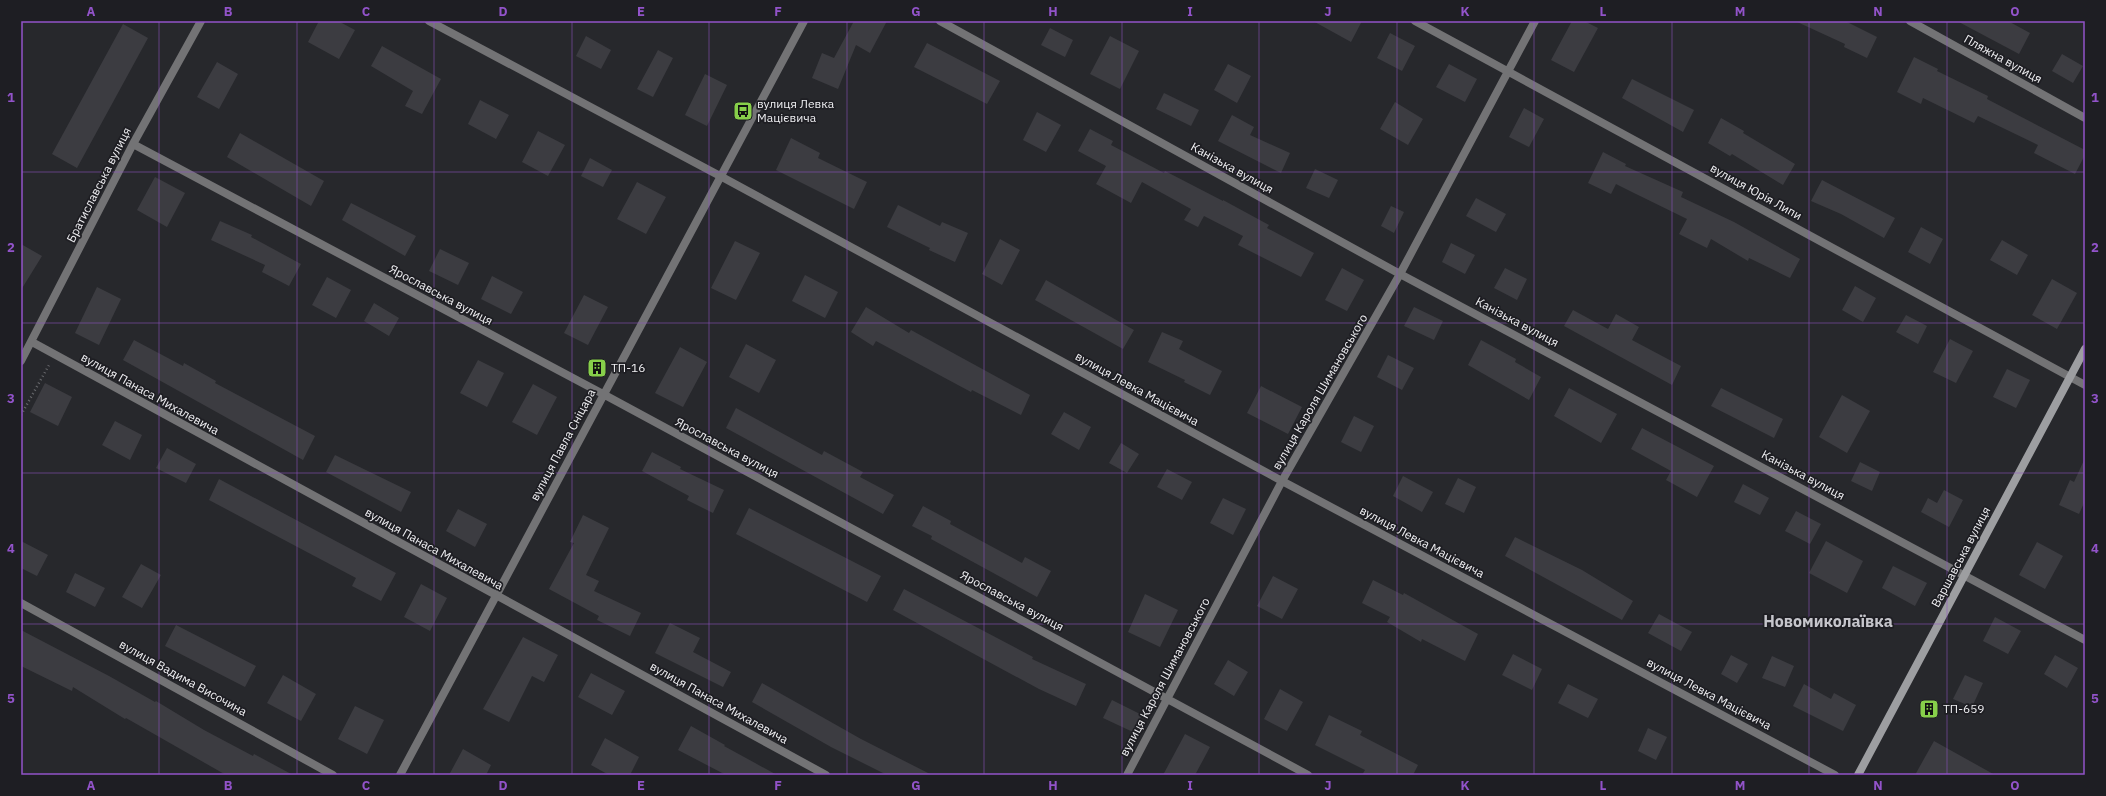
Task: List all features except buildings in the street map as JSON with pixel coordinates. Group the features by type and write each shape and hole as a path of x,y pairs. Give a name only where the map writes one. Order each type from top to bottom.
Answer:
{"street":[{"name":"Братиславська вулиця","path":"21,361 133,144 201,21"},
{"name":"вулиця Левка Мацієвича","path":"429,21 722,177 1282,482 1835,775"},
{"name":"вулиця Павла Сніцара","path":"400,775 497,596 603,394 722,177 804,21"},
{"name":"Канізька вулиця","path":"940,21 1400,274 2085,640"},
{"name":"вулиця Юрія Липи","path":"1415,21 2085,385"},
{"name":"вулиця Кароля Шимановського","path":"1127,775 1282,482 1400,274 1535,21"},
{"name":"Пляжна вулиця","path":"1910,21 2085,118"},
{"name":"Ярославська вулиця","path":"133,144 603,394 1308,775"},
{"name":"вулиця Панаса Михалевича","path":"32,342 54,356 826,775"},
{"name":"Варшавська вулиця","path":"1858,775 2085,350"},
{"name":"вулиця Вадима Височина","path":"21,603 333,775"}],"path":[{"path":"21,415 54,356"}],"place":[{"name":"вулиця Левка Мацієвича","path":"743,111"},
{"name":"ТП-16","path":"597,368"},
{"name":"ТП-659","path":"1929,709"}],"district":[{"name":"Новомиколаївка","path":"1828,621"}]}
